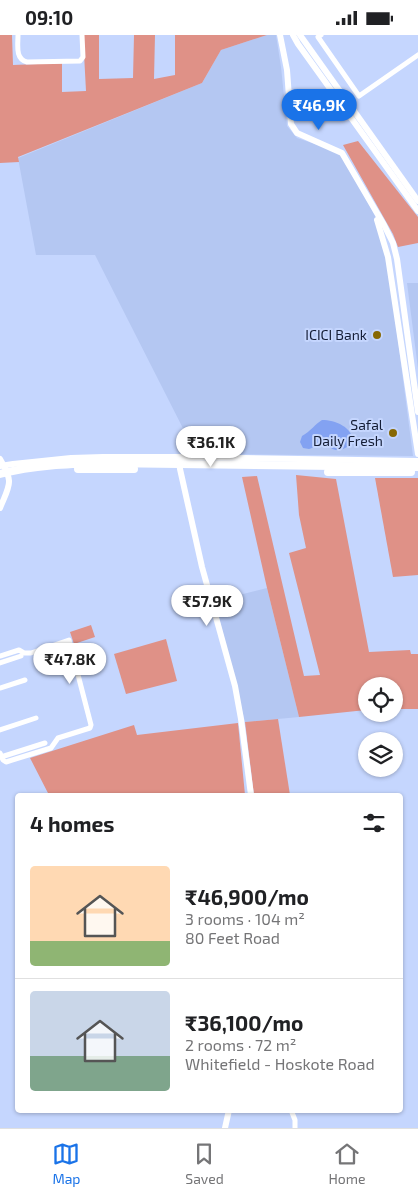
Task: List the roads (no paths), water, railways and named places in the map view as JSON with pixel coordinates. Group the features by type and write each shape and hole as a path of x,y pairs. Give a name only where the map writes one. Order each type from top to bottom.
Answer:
{"main road":[{"path":"180,463 345,472 418,472"},
{"path":"0,479 3,469 40,471 180,463 418,467"}],"street":[{"path":"18,35 19,58 27,62 80,61 83,57 82,35"},
{"path":"280,35 286,70 291,124 297,133 342,153 393,243 397,259 418,412"},
{"path":"293,35 418,211"},
{"path":"300,35 418,201"},
{"path":"321,35 318,37 359,96 418,55"},
{"path":"378,216 377,219 388,261 416,428 418,455"},
{"path":"0,509 10,484 3,469 71,458 180,463 418,461"},
{"path":"180,463 202,567 235,686 242,719 251,793"},
{"path":"0,656 18,650 24,653 31,653 69,641 91,725 90,728 58,738 51,748 6,762 1,755 45,743"},
{"path":"0,663 21,656"},
{"path":"0,688 26,680"},
{"path":"0,730 36,718"},
{"path":"225,1128 229,1113"},
{"path":"292,1113 295,1128"}],"water":[{"path":"322,420 332,421 347,428 353,442 339,450 324,443 309,449 303,448 300,442 302,436"}],"place":[{"name":"ICICI Bank","path":"377,335"},
{"name":"Safal Daily Fresh","path":"393,433"}]}
